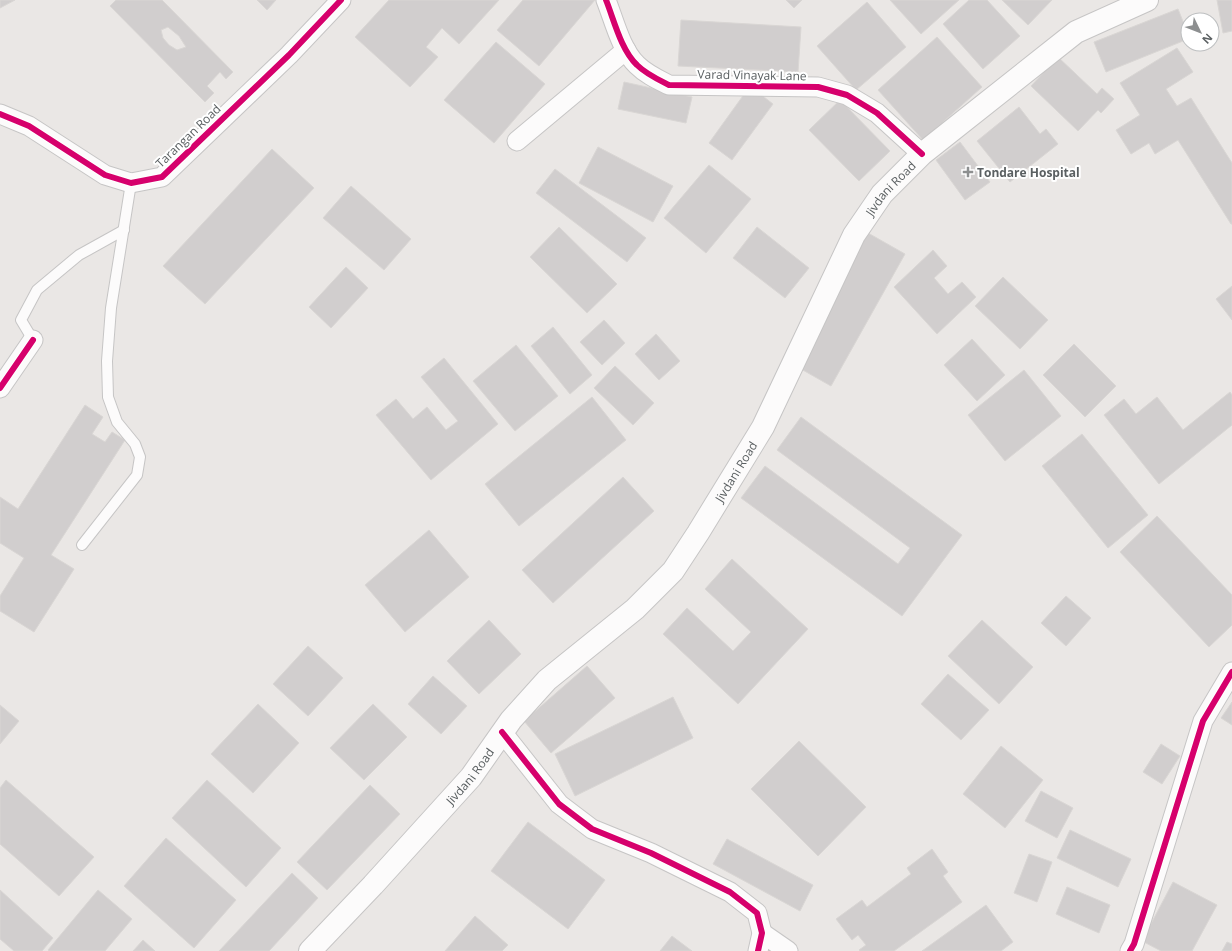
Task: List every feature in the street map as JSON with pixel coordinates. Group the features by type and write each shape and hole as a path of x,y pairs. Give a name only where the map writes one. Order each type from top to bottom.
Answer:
{"main road":[{"name":"Jivdani Road","path":"310,951 373,885 471,777 511,720 547,680 635,609 672,570 698,533 763,427 854,235 882,194 922,154 1076,32 1147,0"}],"street":[{"name":"Tarangan Road","path":"0,114 29,126 105,176 132,183 162,177 289,55 341,0"},
{"name":"Varad Vinayak Lane","path":"606,0 626,50 636,64 649,75 669,85 818,87 847,95 878,113 922,154"},
{"path":"517,141 626,50"},
{"path":"0,388 33,340"},
{"path":"1130,951 1134,944 1203,721 1232,672"},
{"path":"502,732 558,804 592,829 652,853 730,892 757,913 760,942 788,951"}],"lane":[{"path":"82,545 137,475 140,457 135,444 117,422 108,397 106,361 111,308 132,183"},
{"path":"33,340 21,320 37,290 79,255 124,230"}],"building":[{"path":"0,0 15,0 0,8"},
{"path":"116,0 162,0 233,72 226,79 220,72 207,86 214,93 205,102 110,6","holes":["168,27 179,36 186,47 177,50 169,45 163,38 161,30"]},
{"path":"257,0 276,0 267,10"},
{"path":"389,0 499,0 459,44 442,28 426,47 438,57 410,87 355,37"},
{"path":"523,0 595,0 539,66 497,30"},
{"path":"786,0 802,0 794,8"},
{"path":"890,0 959,0 921,34"},
{"path":"969,0 987,0 1020,36 983,69 943,24"},
{"path":"1002,0 1052,0 1028,25"},
{"path":"1217,0 1232,0 1232,31 1223,33"},
{"path":"867,2 906,47 856,90 817,46"},
{"path":"1178,9 1180,14 1180,42 1106,72 1094,42"},
{"path":"681,20 801,27 798,72 678,66"},
{"path":"937,37 982,87 923,140 878,90"},
{"path":"496,42 545,84 494,143 444,100"},
{"path":"1177,48 1193,72 1166,89 1177,106 1191,98 1232,163 1232,224 1178,140 1155,154 1149,143 1131,154 1116,130 1140,115 1120,83"},
{"path":"1058,57 1097,94 1102,88 1114,99 1101,113 1098,110 1078,131 1031,86"},
{"path":"624,82 692,97 686,123 618,109"},
{"path":"750,86 773,104 732,160 709,143"},
{"path":"840,100 890,151 859,181 809,130"},
{"path":"1019,107 1040,134 1046,129 1058,144 1010,182 977,141"},
{"path":"960,142 990,182 965,200 936,160"},
{"path":"598,147 673,186 653,222 579,183"},
{"path":"272,149 314,188 205,304 163,266"},
{"path":"709,165 751,199 706,253 664,218"},
{"path":"555,169 646,238 627,262 536,193"},
{"path":"351,186 411,239 384,270 323,218"},
{"path":"559,227 617,284 587,313 530,257"},
{"path":"757,227 809,268 785,298 733,258"},
{"path":"868,233 905,254 831,386 794,365"},
{"path":"933,250 947,266 934,278 948,294 962,282 976,297 937,334 894,287"},
{"path":"346,267 368,288 331,328 309,307"},
{"path":"1003,277 1048,320 1020,349 975,306"},
{"path":"1232,286 1232,320 1216,299"},
{"path":"604,320 625,343 602,365 580,342"},
{"path":"553,327 592,375 570,394 531,346"},
{"path":"656,334 680,361 659,380 635,354"},
{"path":"972,339 1005,375 977,401 944,365"},
{"path":"1074,344 1116,386 1085,417 1043,375"},
{"path":"516,345 558,396 515,431 473,381"},
{"path":"444,358 498,424 431,480 376,415 396,399 413,419 427,407 446,430 458,421 421,377"},
{"path":"615,366 654,403 633,425 594,388"},
{"path":"1024,370 1061,416 1005,461 968,415"},
{"path":"1230,392 1232,395 1232,425 1159,484 1104,415 1124,399 1136,414 1157,397 1183,430"},
{"path":"592,397 626,440 519,526 485,484"},
{"path":"85,405 103,417 92,434 105,442 112,432 125,440 51,555 74,569 34,632 0,611 0,596 24,558 0,543 0,497 18,509"},
{"path":"801,417 962,535 902,616 741,498 765,466 898,564 910,548 777,450"},
{"path":"1082,434 1148,515 1108,548 1042,466"},
{"path":"623,477 654,511 553,603 522,570"},
{"path":"1157,516 1232,595 1232,625 1209,647 1120,552"},
{"path":"429,530 469,577 405,632 365,585"},
{"path":"732,559 808,629 738,704 663,634 687,608 733,651 751,632 705,589"},
{"path":"1066,596 1091,618 1066,646 1041,623"},
{"path":"489,620 521,654 479,694 447,661"},
{"path":"982,620 1033,667 999,704 948,656"},
{"path":"308,646 343,678 308,716 273,684"},
{"path":"587,666 615,698 551,753 524,721"},
{"path":"948,674 989,710 961,740 921,704"},
{"path":"433,676 467,706 441,734 408,704"},
{"path":"673,697 693,738 575,796 555,754"},
{"path":"1232,702 1232,725 1221,718"},
{"path":"258,704 299,743 253,793 211,754"},
{"path":"373,704 407,737 364,780 330,748"},
{"path":"0,705 19,721 0,744"},
{"path":"799,741 866,807 818,856 751,789"},
{"path":"1161,744 1180,756 1162,784 1143,772"},
{"path":"1001,746 1043,780 1005,828 963,794"},
{"path":"6,780 94,857 59,896 0,844 0,788"},
{"path":"207,780 281,848 246,887 172,818"},
{"path":"370,785 400,814 327,890 297,862"},
{"path":"1041,791 1073,808 1057,838 1025,821"},
{"path":"528,822 605,880 568,929 491,871"},
{"path":"1070,830 1131,859 1118,887 1057,858"},
{"path":"166,838 236,900 194,948 124,886"},
{"path":"727,839 813,885 800,911 713,864"},
{"path":"932,849 948,872 943,876 962,902 894,951 860,951 859,950 866,945 858,935 852,940 836,919 862,900 867,907 911,874 907,868"},
{"path":"1029,854 1052,862 1037,902 1014,893"},
{"path":"292,873 318,898 269,951 219,951"},
{"path":"1173,882 1217,905 1192,951 1161,951 1142,941"},
{"path":"1067,887 1110,905 1099,933 1056,914"},
{"path":"0,890 53,938 42,951 14,951 0,939"},
{"path":"98,890 132,919 105,951 49,951 48,950"},
{"path":"986,905 1013,942 1001,951 922,951"},
{"path":"475,916 508,945 502,951 445,951"},
{"path":"672,936 692,951 660,951"},
{"path":"143,940 155,951 133,951"},
{"path":"1227,942 1232,944 1232,951 1222,951"}],"cycle path":[{"path":"0,114 29,126 105,175 131,183 162,177 289,55 341,0"},
{"path":"606,0 622,43 631,59 644,71 669,85 818,87 847,95 877,113 922,154"},
{"path":"0,388 33,340"},
{"path":"1130,951 1134,944 1203,721 1232,672"},
{"path":"502,732 559,804 592,829 651,853 730,892 757,913 762,933 758,951"}],"place":[{"name":"Tondare Hospital","path":"968,172"}]}
